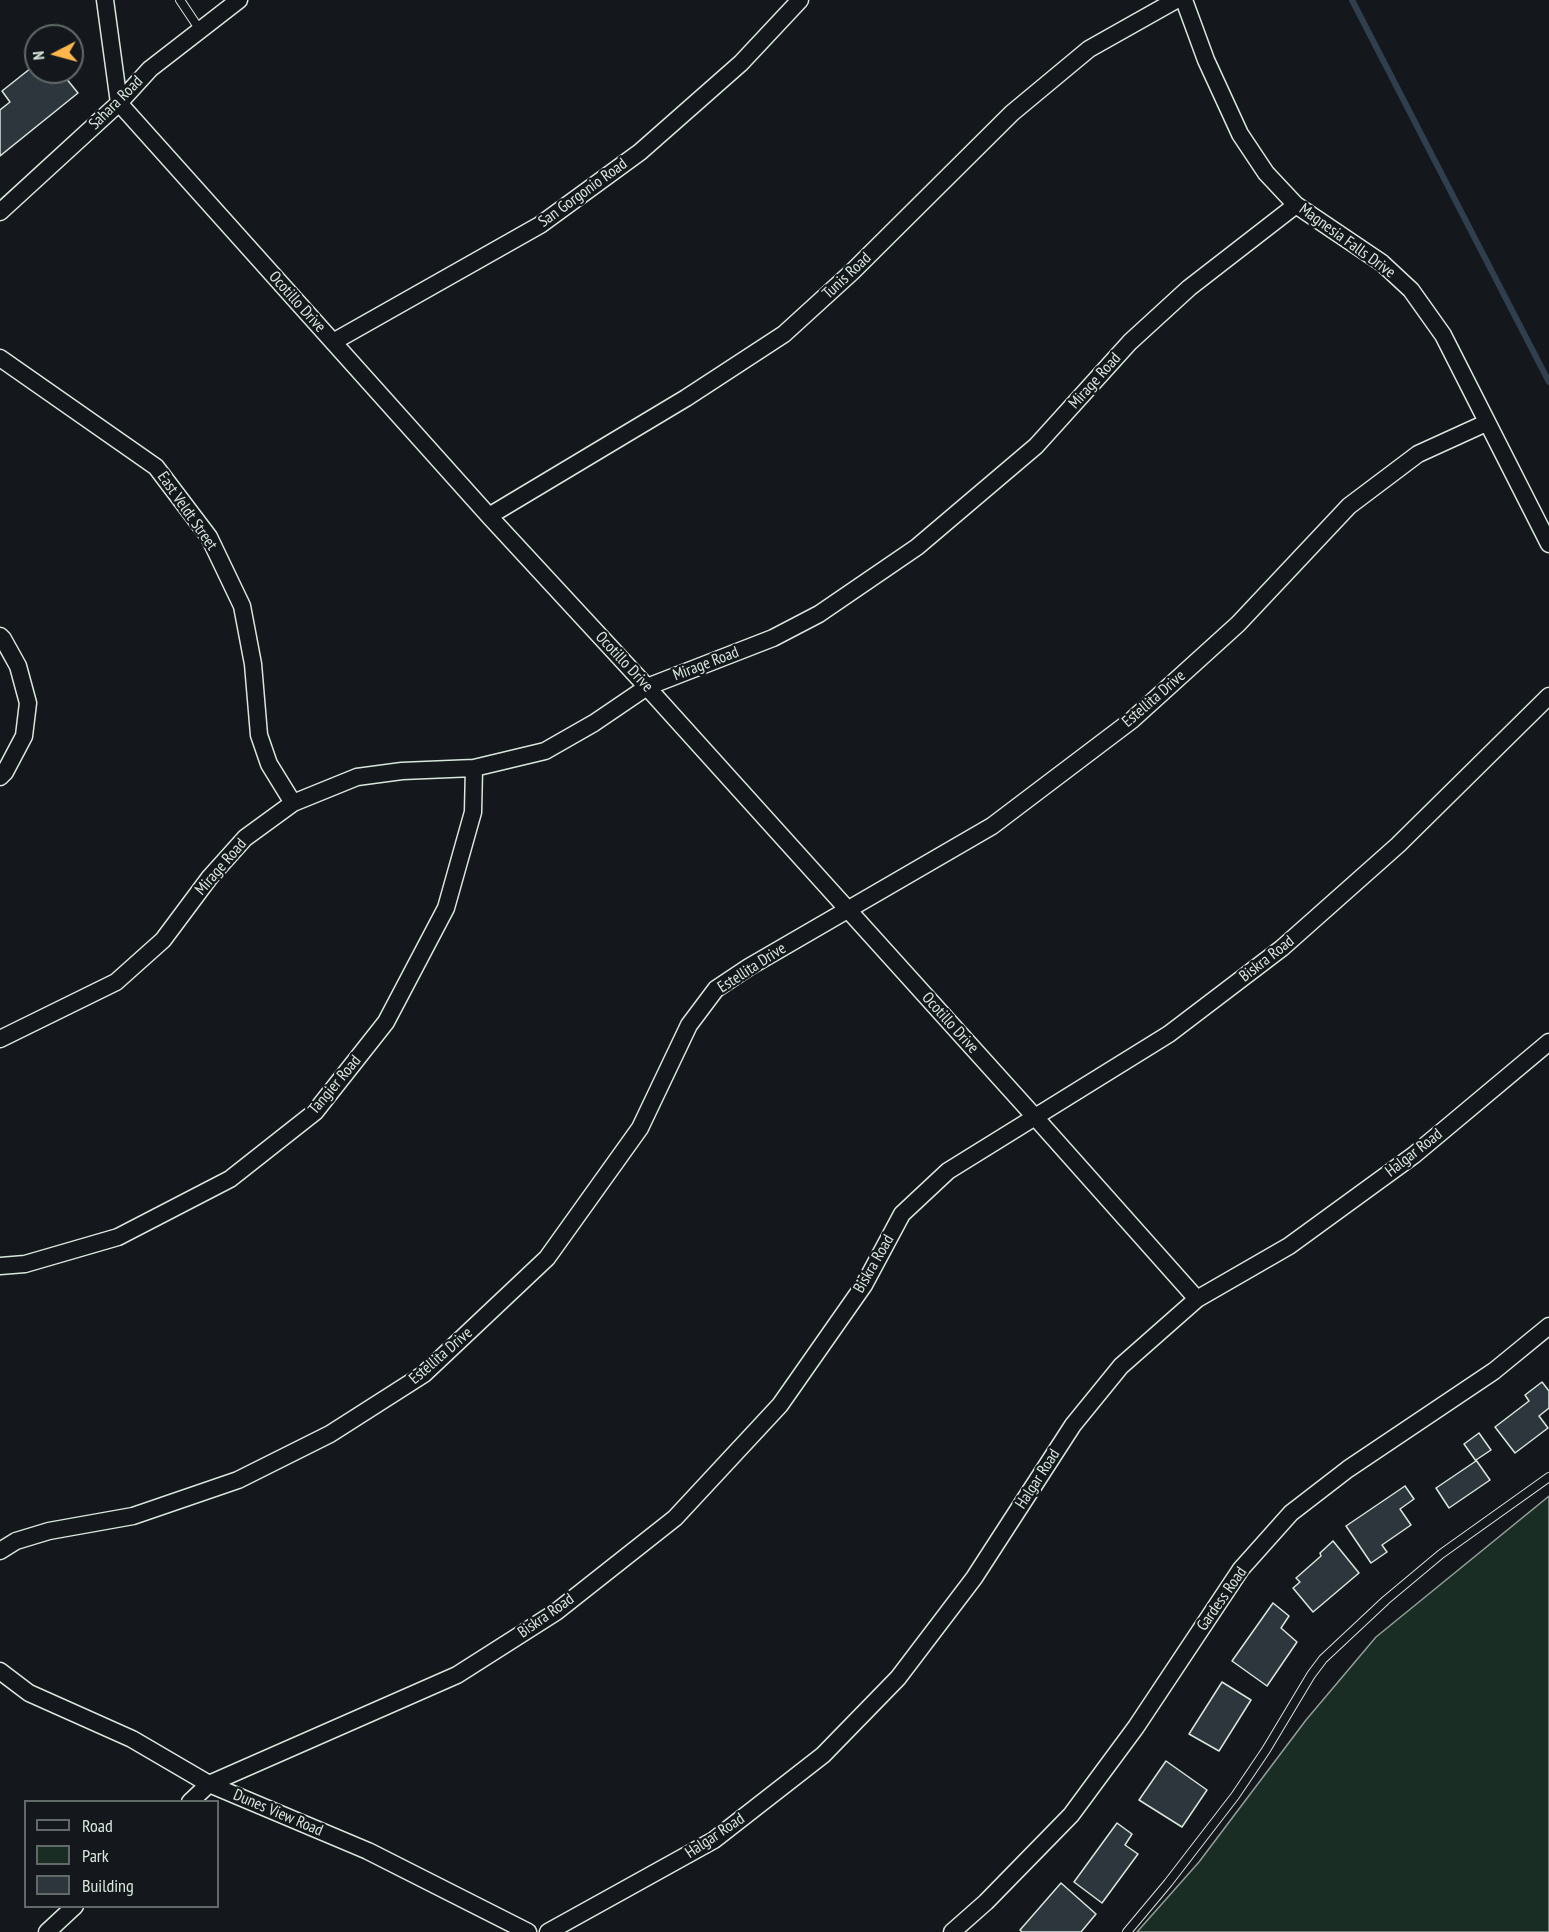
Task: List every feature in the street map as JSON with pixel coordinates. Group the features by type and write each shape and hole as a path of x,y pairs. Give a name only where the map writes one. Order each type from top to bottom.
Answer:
{"street":[{"path":"105,0 118,103"},
{"name":"Sahara Road","path":"0,212 118,103 150,69 238,0"},
{"name":"San Gorgonio Road","path":"333,342 540,225 640,152 741,63 800,0"},
{"name":"Tunis Road","path":"489,516 687,398 784,334 852,272 1012,113 1089,49 1176,0"},
{"name":"Magnesia Falls Drive","path":"1184,0 1206,60 1240,134 1266,173 1296,205 1382,263 1411,290 1443,335 1549,544"},
{"name":"Ocotillo Drive","path":"118,103 1197,1299"},
{"name":"Mirage Road","path":"0,1039 116,982 163,940 210,877 244,838 293,803 357,777 402,771 474,768 545,751 594,723 647,687 782,633 819,614 917,547 1036,446 1130,342 1189,288 1296,205"},
{"name":"East Veldt Street","path":"0,358 156,467 209,537 242,606 253,664 259,735 269,764 293,803"},
{"name":"Estellita Drive","path":"0,1551 16,1540 49,1531 133,1516 238,1480 330,1434 424,1374 547,1258 640,1128 689,1025 716,989 749,967 992,826 1132,720 1238,624 1349,506 1418,454 1486,423"},
{"path":"0,636 18,666 28,703 24,736 6,772 0,777"},
{"name":"Biskra Road","path":"192,1800 209,1784 457,1675 556,1612 675,1518 780,1405 864,1285 903,1214 948,1171 1169,1034 1282,948 1398,845 1549,696"},
{"name":"Tangier Road","path":"0,1266 24,1264 118,1238 230,1179 315,1112 386,1022 446,908 472,812 474,768"},
{"name":"Halgar Road","path":"548,1932 714,1840 823,1755 898,1678 974,1578 1073,1425 1121,1366 1197,1299 1289,1246 1405,1162 1549,1042"},
{"name":"Gardess Road","path":"952,1932 986,1902 1071,1815 1136,1727 1241,1569 1291,1514 1348,1469 1494,1371 1549,1326"},
{"name":"Dunes View Road","path":"0,1671 29,1693 132,1739 209,1784 368,1851 528,1932"},
{"path":"47,1932 73,1908"}],"lane":[{"path":"180,0 200,30"},
{"path":"1127,1932 1235,1796 1323,1659 1386,1600 1442,1554 1549,1477"}],"green space":[{"path":"1549,1496 1549,1932 1137,1932 1199,1862 1306,1720 1376,1637"}],"building":[{"path":"24,74 24,84 71,84 78,93 0,156 0,110 10,102 2,91"},
{"path":"1542,1382 1549,1391 1549,1408 1539,1416 1548,1428 1515,1453 1495,1427 1529,1401 1525,1395"},
{"path":"1479,1433 1491,1450 1476,1460 1490,1480 1449,1508 1436,1488 1476,1461 1464,1444"},
{"path":"1405,1486 1414,1499 1400,1509 1411,1525 1382,1545 1387,1552 1371,1563 1346,1526"},
{"path":"1333,1541 1359,1573 1313,1612 1293,1588 1300,1582 1296,1578 1321,1556 1320,1553"},
{"path":"1273,1603 1289,1616 1281,1628 1297,1642 1267,1686 1232,1661"},
{"path":"1222,1682 1251,1700 1219,1751 1189,1734"},
{"path":"1166,1761 1207,1790 1182,1827 1139,1800"},
{"path":"1117,1823 1132,1834 1125,1845 1138,1854 1102,1903 1074,1882"},
{"path":"1061,1883 1096,1914 1081,1932 1022,1932 1020,1930"}],"waterway":[{"path":"1352,0 1549,382"}]}
